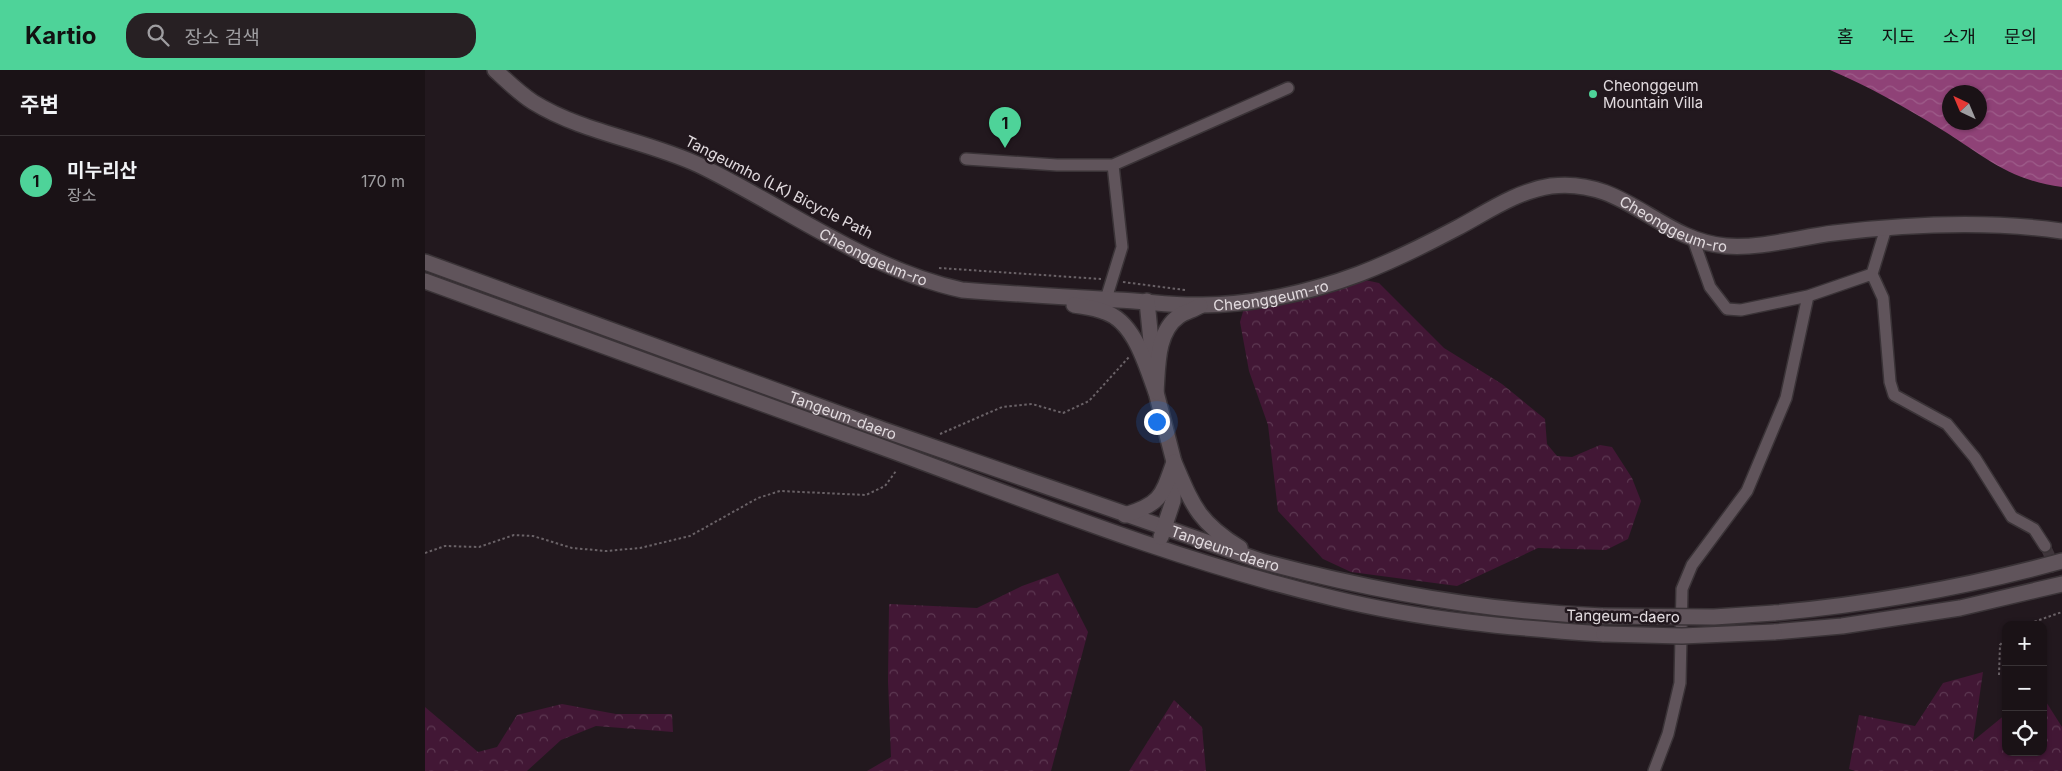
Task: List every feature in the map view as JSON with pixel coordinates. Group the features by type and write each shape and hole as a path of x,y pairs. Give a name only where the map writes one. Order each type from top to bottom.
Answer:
{"main road":[{"name":"Cheonggeum-ro","path":"495,70 532,101 550,111 572,121 670,152 709,170 884,264 931,282 962,290 1202,306 1272,297 1357,275 1429,243 1507,201 1549,186 1574,185 1609,193 1693,239 1715,245 1742,247 1835,233 1952,223 2062,232"},
{"name":"Tangeum-daero","path":"425,262 884,430 1125,515 1261,561 1325,578 1402,595 1479,606 1558,614 1714,617 1869,603 1932,592 2062,561"},
{"name":"Tangeum-daero","path":"425,281 1157,548 1248,576 1336,599 1425,616 1511,628 1604,634 1682,636 1774,632 1843,626 1960,608 2062,584"},
{"path":"1034,296 1107,312 1120,321 1138,346 1156,392 1174,462 1201,518 1223,538 1261,561"},
{"path":"1147,301 1156,392"},
{"path":"1156,392 1161,347 1168,327 1178,317 1202,306"},
{"path":"1125,515 1144,509 1163,494 1174,462"},
{"path":"1157,548 1173,501 1174,462"}],"street":[{"path":"966,159 1113,165 1288,88"},
{"path":"1106,299 1122,247 1113,165"},
{"path":"1886,228 1872,274 1883,298 1890,382 1894,395 1947,424 1975,458 2013,518 2034,528 2045,546"},
{"path":"1693,239 1710,287 1727,309 1741,310 1808,296 1872,274"},
{"path":"1654,771 1668,734 1679,683 1682,589 1692,565 1747,491 1786,398 1808,296"}],"path":[{"path":"935,268 1073,275 1193,291"},
{"path":"936,436 1002,407 1031,404 1063,413 1089,401 1138,346"},
{"path":"425,553 445,546 479,547 514,535 533,536 572,548 606,550 640,548 690,536 758,498 780,491 866,495 885,486 896,472"},
{"path":"2036,621 2062,612"},
{"path":"1999,675 2000,645 2002,643"}],"green space":[{"path":"1365,280 1379,283 1444,348 1502,384 1545,419 1547,444 1557,456 1572,457 1600,445 1612,447 1632,478 1641,501 1628,539 1606,550 1538,548 1457,586 1351,572 1323,559 1278,511 1268,425 1249,371 1240,322 1244,308"},
{"path":"1058,573 1088,632 1051,771 867,771 891,757 888,681 889,604 977,608 1022,586"},
{"path":"1983,672 1973,741 2002,717 2002,756 2047,756 2047,703 2062,727 2062,771 1855,771 1849,769 1859,715 1915,726 1943,683"},
{"path":"1174,700 1202,727 1206,771 1129,771"},
{"path":"562,704 616,714 672,714 673,732 596,726 561,740 527,771 425,771 425,707 478,752 497,747 517,715"}],"water":[{"path":"1830,70 2062,70 2062,187 2026,179 2011,172 1983,157 1942,130 1987,130 1987,85 1942,85 1942,130 1872,90"}],"tunnel":[{"path":"2045,546 2062,581"}],"place":[{"name":"Cheonggeum Mountain Villa","path":"1593,94"},
{"name":"미누리산","path":"1005,148"}]}
